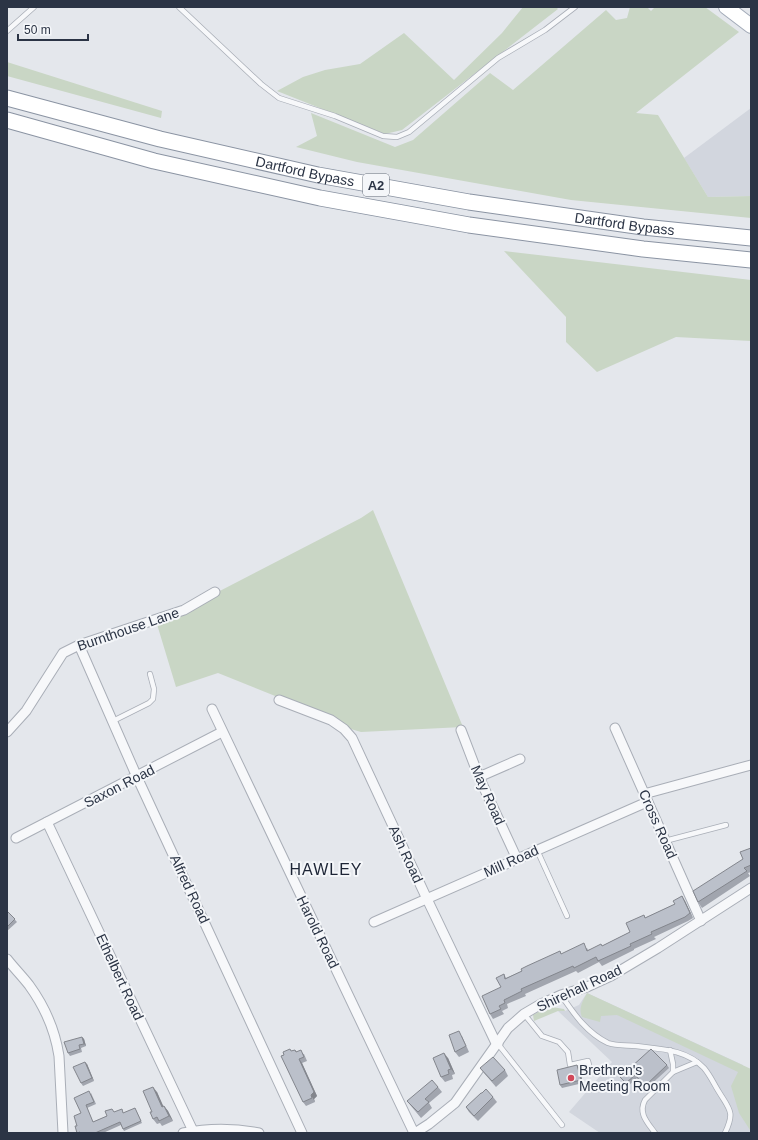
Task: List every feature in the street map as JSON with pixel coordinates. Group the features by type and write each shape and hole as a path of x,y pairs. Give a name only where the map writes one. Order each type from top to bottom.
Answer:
{"highway":[{"name":"Dartford Bypass","path":"7,98 160,139 318,175 476,204 643,227 751,238"},
{"name":"Dartford Bypass","path":"7,120 154,160 320,198 469,225 643,249 751,260"}],"main road":[{"path":"726,7 751,26"}],"street":[{"name":"Burnthouse Lane","path":"7,732 26,711 63,653 79,645 184,610 214,592"},
{"name":"Alfred Road","path":"79,645 137,777 302,1133"},
{"name":"Ash Road","path":"279,700 331,720 344,729 352,738 427,899 495,1041 498,1044"},
{"name":"Harold Road","path":"212,709 415,1133"},
{"name":"Cross Road","path":"615,728 701,921"},
{"name":"May Road","path":"461,730 480,777 517,859"},
{"name":"Saxon Road","path":"16,838 222,732"},
{"path":"480,777 520,758"},
{"name":"Mill Road","path":"374,922 537,850 646,798 751,765"},
{"name":"Ethelbert Road","path":"47,822 194,1131"},
{"name":"Shirehall Road","path":"415,1133 455,1103 508,1028 524,1014 561,995 587,987 610,976 658,948 751,888"},
{"path":"7,959 29,985 40,1001 48,1017 57,1044 63,1133"},
{"path":"183,1133 217,1129 259,1133"}],"lane":[{"path":"7,31 34,7"},
{"path":"179,7 261,84 279,98 335,116 383,136 397,137 409,132 498,58 545,30 575,7"},
{"path":"113,721 153,699 154,689 150,674"},
{"path":"665,841 726,825"},
{"path":"537,850 567,916"},
{"path":"561,995 579,1021 594,1034 609,1043 675,1051 690,1057 697,1062 705,1070 730,1111 731,1121 725,1133"},
{"path":"524,1014 542,1036 559,1042 568,1052 570,1064 588,1061 590,1069"},
{"path":"498,1044 562,1125"},
{"path":"670,1050 674,1064 673,1072"},
{"path":"655,1133 645,1119 642,1110 645,1100 673,1072 697,1062"}],"shaded area":[{"path":"751,108 751,196 708,197 684,158"},
{"path":"587,993 743,1065 751,1133 600,1133 569,1112 612,1062 558,1011 565,1011 579,1005"}],"green space":[{"path":"523,7 556,7 558,9 402,130 385,134 277,91 303,77 325,70 360,64 404,33 454,80 502,33"},
{"path":"630,7 647,7 651,11 655,7 705,7 739,32 636,113 658,115 708,197 751,196 751,218 571,200 357,162 296,147 317,136 311,113 395,147 413,140 490,73 513,90 606,10 616,20 627,18"},
{"path":"7,62 162,111 161,118 7,76"},
{"path":"504,251 751,280 751,341 676,337 597,372 566,342 566,317"},
{"path":"373,510 463,727 361,732 344,727 330,718 218,673 176,687 156,621 212,595 361,518"},
{"path":"587,993 751,1069 751,1130 739,1113 731,1086 738,1072 617,1015 601,1016 600,1022 582,1017 581,1008"},
{"path":"552,1007 564,1009 565,1011 558,1011 534,1021 533,1015 544,1009"}],"building":[{"path":"751,848 751,865 744,868 747,871 698,902 693,891 743,859 740,852"},
{"path":"682,896 690,913 685,917 651,932 652,934 630,944 631,946 598,961 596,957 574,968 573,966 521,989 522,991 504,1000 505,1003 499,1006 501,1009 490,1014 482,996 501,987 496,978 504,974 505,979 522,971 521,969 527,966 560,951 561,954 584,943 587,951 601,944 602,946 630,932 626,923 644,915 645,918 675,904 673,901"},
{"path":"7,911 15,919 7,927"},
{"path":"459,1031 466,1046 455,1052 449,1035"},
{"path":"82,1037 84,1044 79,1045 80,1049 68,1053 64,1042"},
{"path":"290,1049 291,1051 295,1050 296,1052 301,1050 304,1057 299,1059 314,1092 311,1095 312,1098 303,1102 281,1056 284,1055 283,1052"},
{"path":"651,1049 667,1065 645,1086 635,1075 626,1083 620,1077"},
{"path":"444,1053 451,1069 448,1070 449,1074 441,1077 433,1058"},
{"path":"493,1057 505,1070 492,1081 480,1068"},
{"path":"85,1062 92,1078 81,1083 73,1067"},
{"name":"Brethren's Meeting Room","path":"577,1065 581,1080 560,1085 557,1070"},
{"path":"432,1080 438,1087 425,1099 429,1102 418,1112 407,1101"},
{"path":"153,1087 162,1107 164,1106 169,1116 159,1121 157,1117 153,1119 150,1112 152,1112 143,1091"},
{"path":"486,1089 493,1097 474,1116 466,1107"},
{"path":"89,1091 94,1102 86,1105 93,1122 107,1116 105,1111 112,1109 114,1112 122,1109 123,1113 135,1108 141,1121 123,1129 120,1122 95,1133 77,1133 75,1126 77,1126 74,1116 81,1113 74,1098"}],"place":[{"name":"Brethren's Meeting Room","path":"571,1078"}],"district":[{"name":"HAWLEY","path":"326,869"}]}
